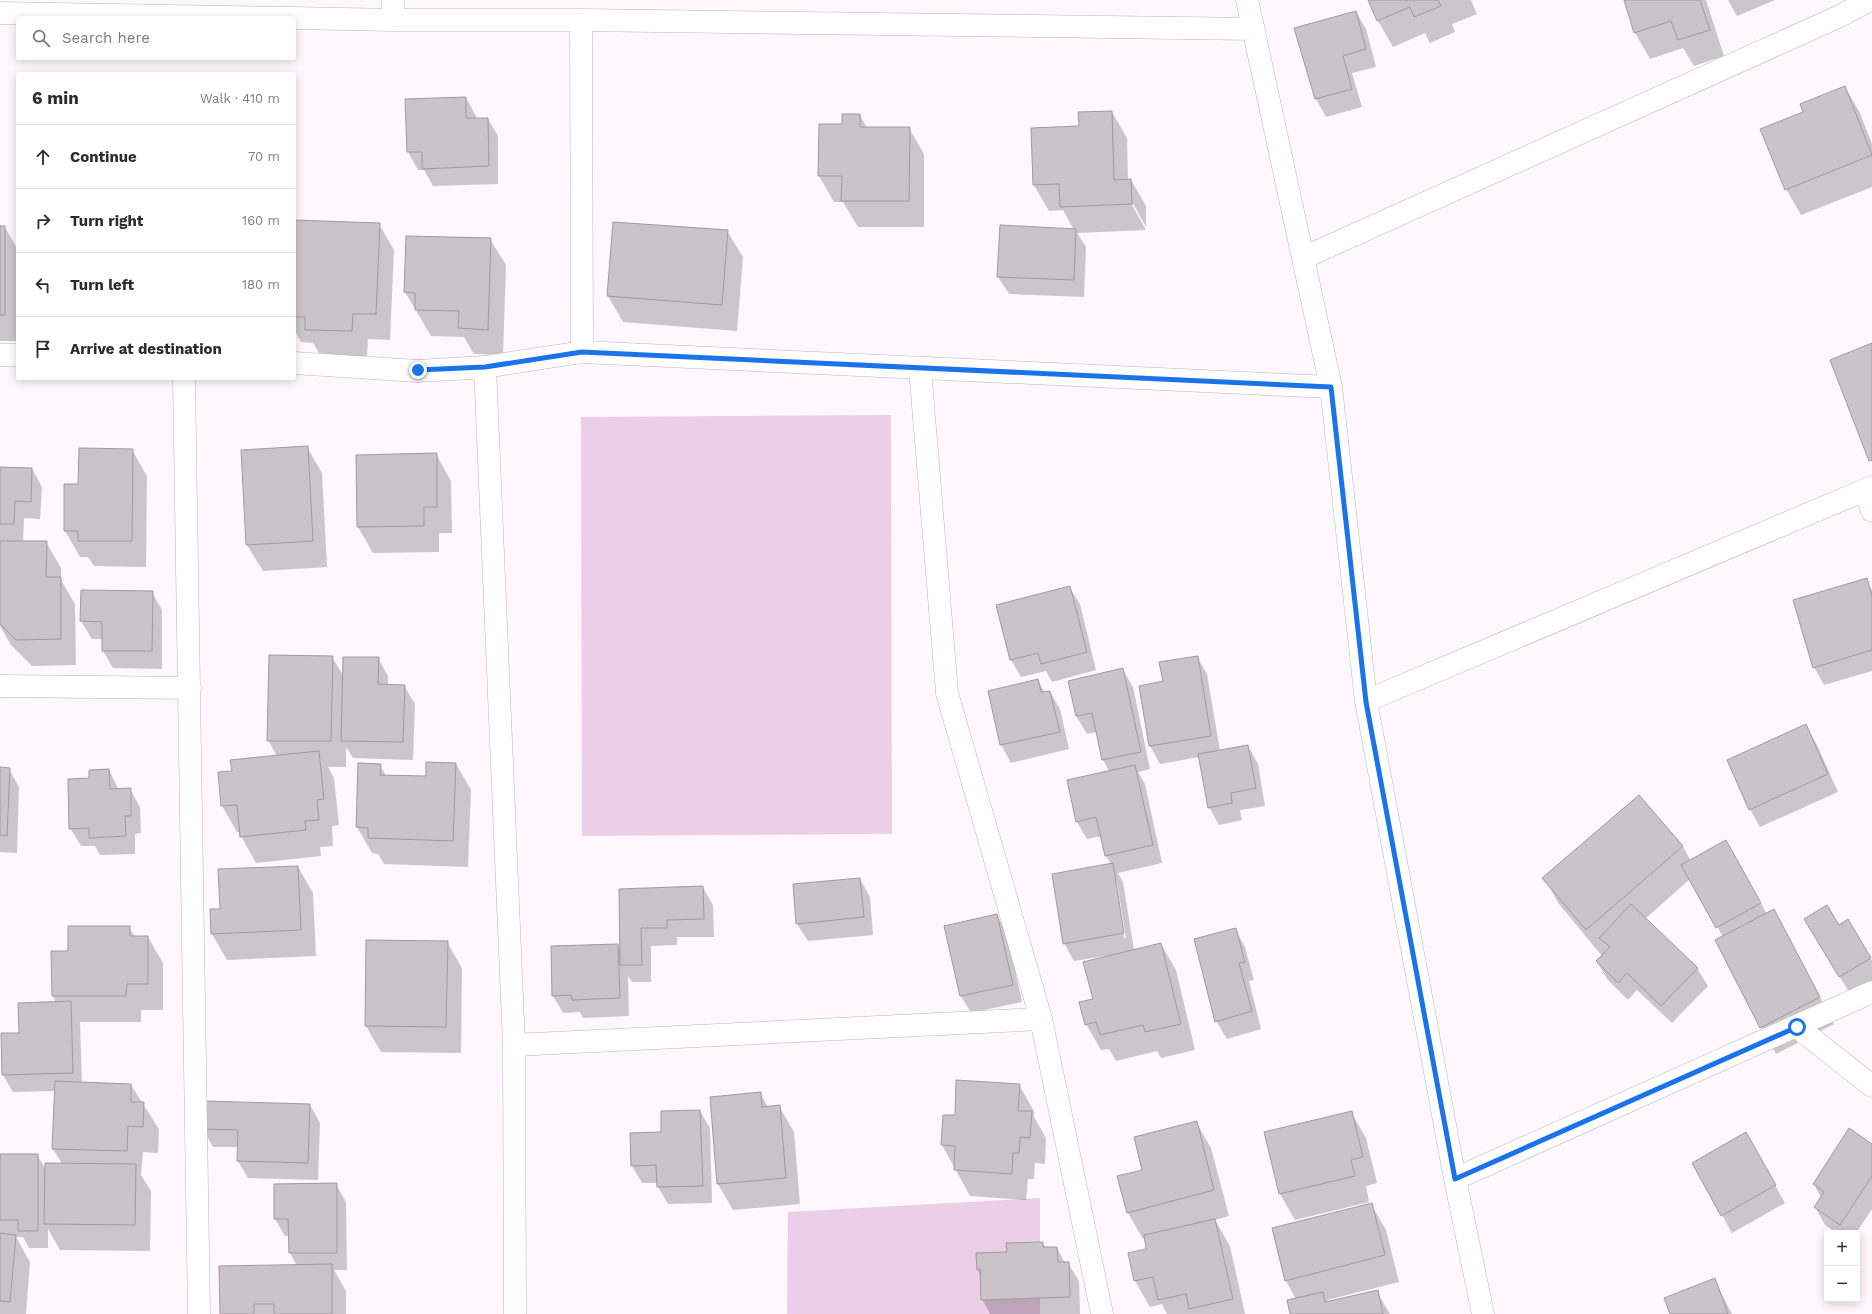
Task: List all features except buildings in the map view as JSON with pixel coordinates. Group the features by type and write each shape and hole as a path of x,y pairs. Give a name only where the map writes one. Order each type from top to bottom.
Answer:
{"street":[{"path":"1247,0 1331,387 1366,702 1455,1179 1483,1314"},
{"path":"1303,258 1837,8 1870,0"},
{"path":"0,13 70,7 250,16"},
{"path":"296,18 393,10 581,20 1254,29"},
{"path":"581,20 582,352"},
{"path":"296,363 418,370 485,367 582,352 920,369 1331,387"},
{"path":"0,355 16,355"},
{"path":"485,367 514,1044 515,1314"},
{"path":"920,369 947,693 1041,1019 1102,1314"},
{"path":"184,380 199,1314"},
{"path":"1366,702 1869,488 1872,511"},
{"path":"0,686 190,688"},
{"path":"1455,1179 1797,1027 1872,992"},
{"path":"514,1044 1041,1019"},
{"path":"1797,1027 1872,1086"}],"shaded area":[{"path":"891,415 892,834 582,836 581,417"},
{"path":"1040,1198 1040,1314 787,1314 788,1212"}],"route":[{"path":"418,370 485,367 582,352 920,369 1331,387 1366,702 1455,1179 1797,1027"}]}
